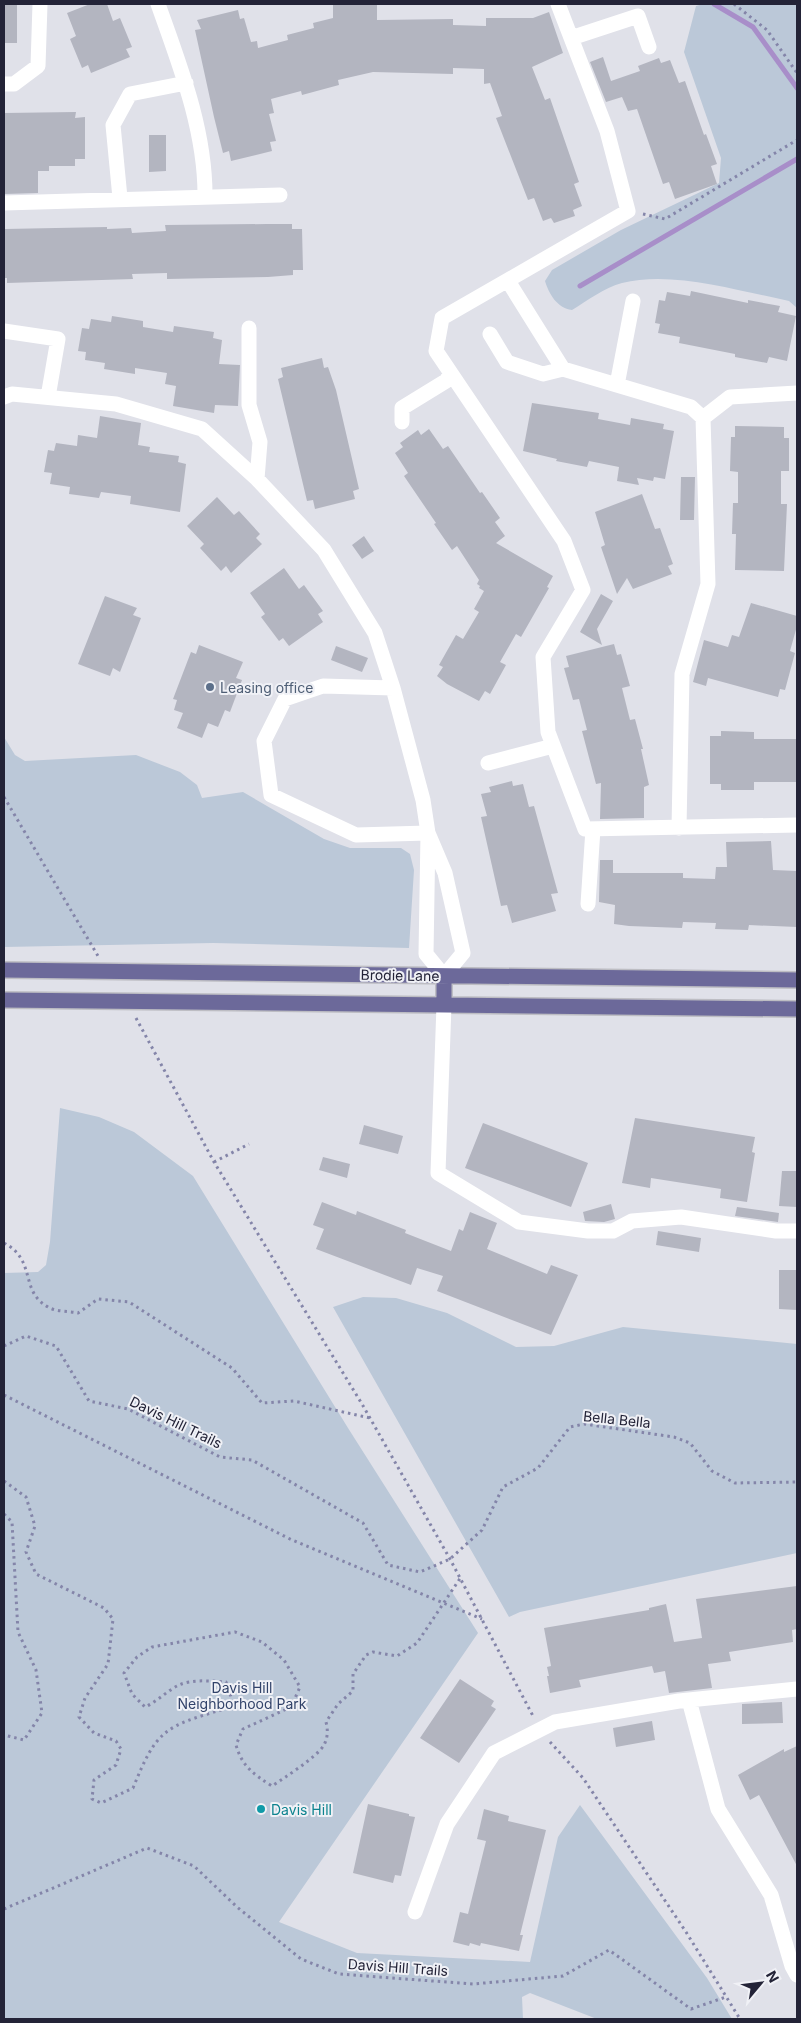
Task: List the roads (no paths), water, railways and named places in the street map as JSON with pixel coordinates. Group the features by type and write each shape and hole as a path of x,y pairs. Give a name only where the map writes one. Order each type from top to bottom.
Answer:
{"main road":[{"name":"Brodie Lane","path":"4,970 797,980"},
{"path":"444,976 444,1005"},
{"path":"4,1000 797,1009"}],"lane":[{"path":"4,84 14,84 38,66 40,4"},
{"path":"158,4 193,106 205,180 205,195"},
{"path":"558,4 607,131 628,211 442,318 436,351 564,541 583,590 543,657 548,732 585,830 797,825"},
{"path":"571,38 638,16 649,47"},
{"path":"120,198 113,125 130,94 186,83"},
{"path":"4,202 205,195 280,195"},
{"path":"508,281 563,369"},
{"path":"618,385 633,301"},
{"path":"249,328 249,405 260,442 257,479"},
{"path":"4,331 58,339 48,397"},
{"path":"490,334 507,362 543,374 563,369 691,406 703,418 708,584 682,674 679,828"},
{"path":"402,422 402,408 446,381 451,374"},
{"path":"4,397 12,394 116,404 202,429 257,479 324,550 375,633 394,688 423,800 428,832 426,954 444,976 463,953 444,873 428,832"},
{"path":"703,418 730,397 797,394"},
{"path":"394,688 323,686 285,699 264,741 271,795 356,835 428,832"},
{"path":"488,763 554,746"},
{"path":"588,904 593,829"},
{"path":"444,1005 438,1173 519,1222 588,1231 613,1231 632,1221 681,1217 776,1231 797,1231"},
{"path":"415,1912 447,1824 494,1753 555,1722 689,1700 797,1689"},
{"path":"689,1700 718,1809 771,1895 792,1966 797,1975"}],"waterway":[{"path":"714,4 753,27 797,88"},
{"path":"580,286 797,159"}],"place":[{"name":"Leasing office","path":"210,687"},
{"name":"Davis Hill","path":"261,1809"}],"park label":[{"name":"Davis Hill Neighborhood Park","path":"242,1695"}]}
